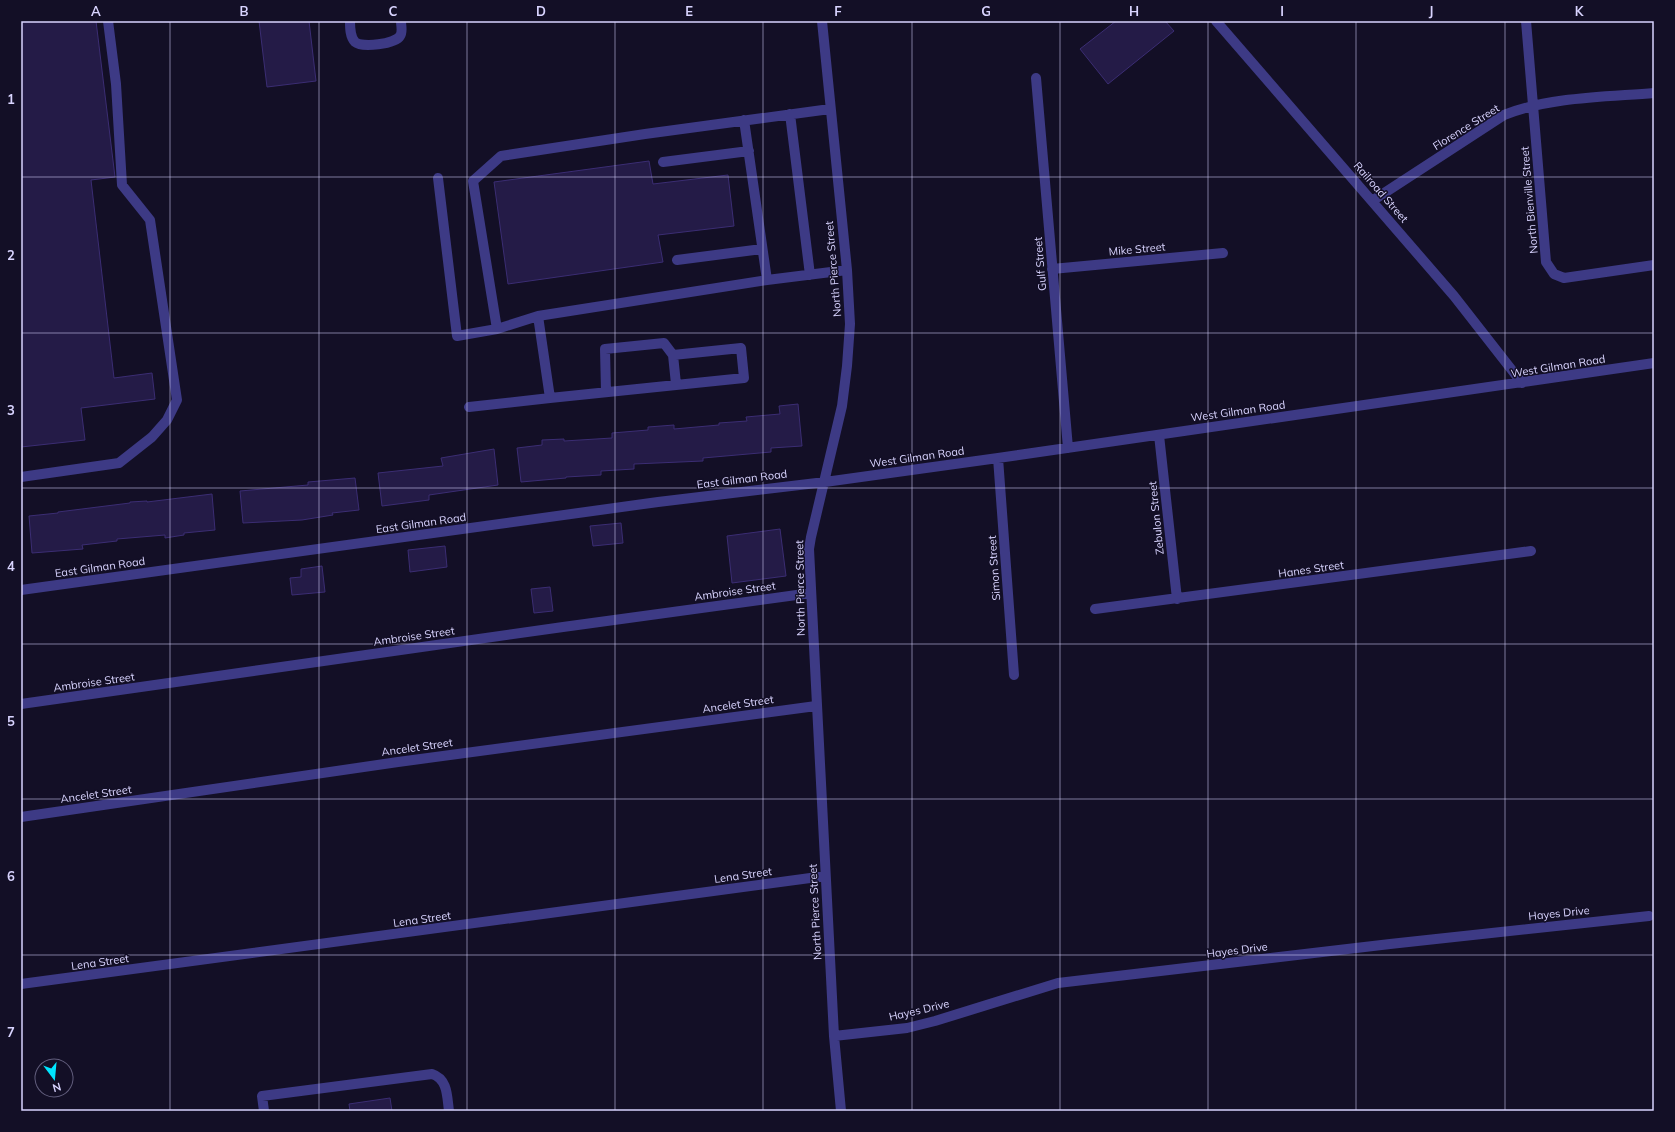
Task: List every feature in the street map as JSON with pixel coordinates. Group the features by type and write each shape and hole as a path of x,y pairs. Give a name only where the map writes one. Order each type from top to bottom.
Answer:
{"street":[{"path":"21,477 119,463 157,431 167,420 177,400 150,220 122,185 116,84 108,21"},
{"path":"350,21 352,37 362,46 393,42 399,38 402,33 401,21"},
{"name":"North Pierce Street","path":"822,21 847,270 850,324 842,406 809,549 834,1036 841,1111"},
{"name":"Railroad Street","path":"1216,21 1454,296 1522,383"},
{"name":"North Bienville Street","path":"1526,21 1546,262 1550,270 1558,276 1564,278 1654,264"},
{"name":"Gulf Street","path":"1036,78 1068,448"},
{"name":"Florence Street","path":"1372,201 1504,115 1543,103 1654,93"},
{"path":"497,329 474,181 501,156 830,108"},
{"path":"790,114 810,275"},
{"path":"744,120 767,280"},
{"path":"663,162 748,151"},
{"path":"438,178 457,336 497,329 538,316 767,280 847,270"},
{"path":"677,260 762,249"},
{"name":"Mike Street","path":"1052,269 1223,253"},
{"path":"538,316 550,398"},
{"path":"606,392 605,349 664,343 673,355 676,384"},
{"path":"469,407 744,378 741,348 673,355"},
{"name":"West Gilman Road","path":"825,482 1654,363"},
{"name":"Zebulon Street","path":"1159,435 1177,599"},
{"name":"Simon Street","path":"998,458 1014,675"},
{"name":"East Gilman Road","path":"21,590 658,502 825,482"},
{"name":"Hanes Street","path":"1095,609 1531,551"},
{"name":"Ambroise Street","path":"21,704 563,626 811,593"},
{"name":"Ancelet Street","path":"21,817 390,763 816,706"},
{"name":"Lena Street","path":"21,984 825,876"},
{"name":"Hayes Drive","path":"834,1036 908,1028 1058,983 1398,943 1649,916"},
{"path":"264,1111 262,1096 432,1074 439,1076 443,1081 449,1111"}],"building":[{"path":"21,21 96,21 115,177 91,180 114,378 152,373 155,399 81,408 85,440 21,447"},
{"path":"259,21 309,21 316,81 267,87"},
{"path":"1116,21 1165,21 1174,31 1108,84 1080,49"},
{"path":"649,161 653,184 728,175 734,226 658,235 663,262 508,284 494,182"},
{"path":"798,404 802,446 771,448 771,452 703,458 703,461 634,464 634,469 601,471 601,475 521,482 517,448 542,445 542,440 564,439 564,441 612,438 612,433 648,430 648,427 674,425 674,429 719,425 719,423 747,421 746,417 780,414 779,406"},
{"path":"494,449 498,485 429,495 429,500 382,506 378,473 443,466 441,458"},
{"path":"355,478 359,510 332,513 333,515 302,520 243,523 240,491 308,485 308,482"},
{"path":"212,494 215,530 184,533 184,535 165,538 165,535 117,539 117,541 82,545 83,549 32,553 29,516 130,502 147,502"},
{"path":"621,523 623,543 593,546 590,526"},
{"path":"780,529 786,576 732,583 727,536"},
{"path":"445,546 447,567 410,572 408,550"},
{"path":"322,566 325,592 292,595 290,578 301,577 301,569"},
{"path":"550,587 553,611 534,613 531,589"},
{"path":"390,1098 392,1111 350,1111 349,1104"}]}
